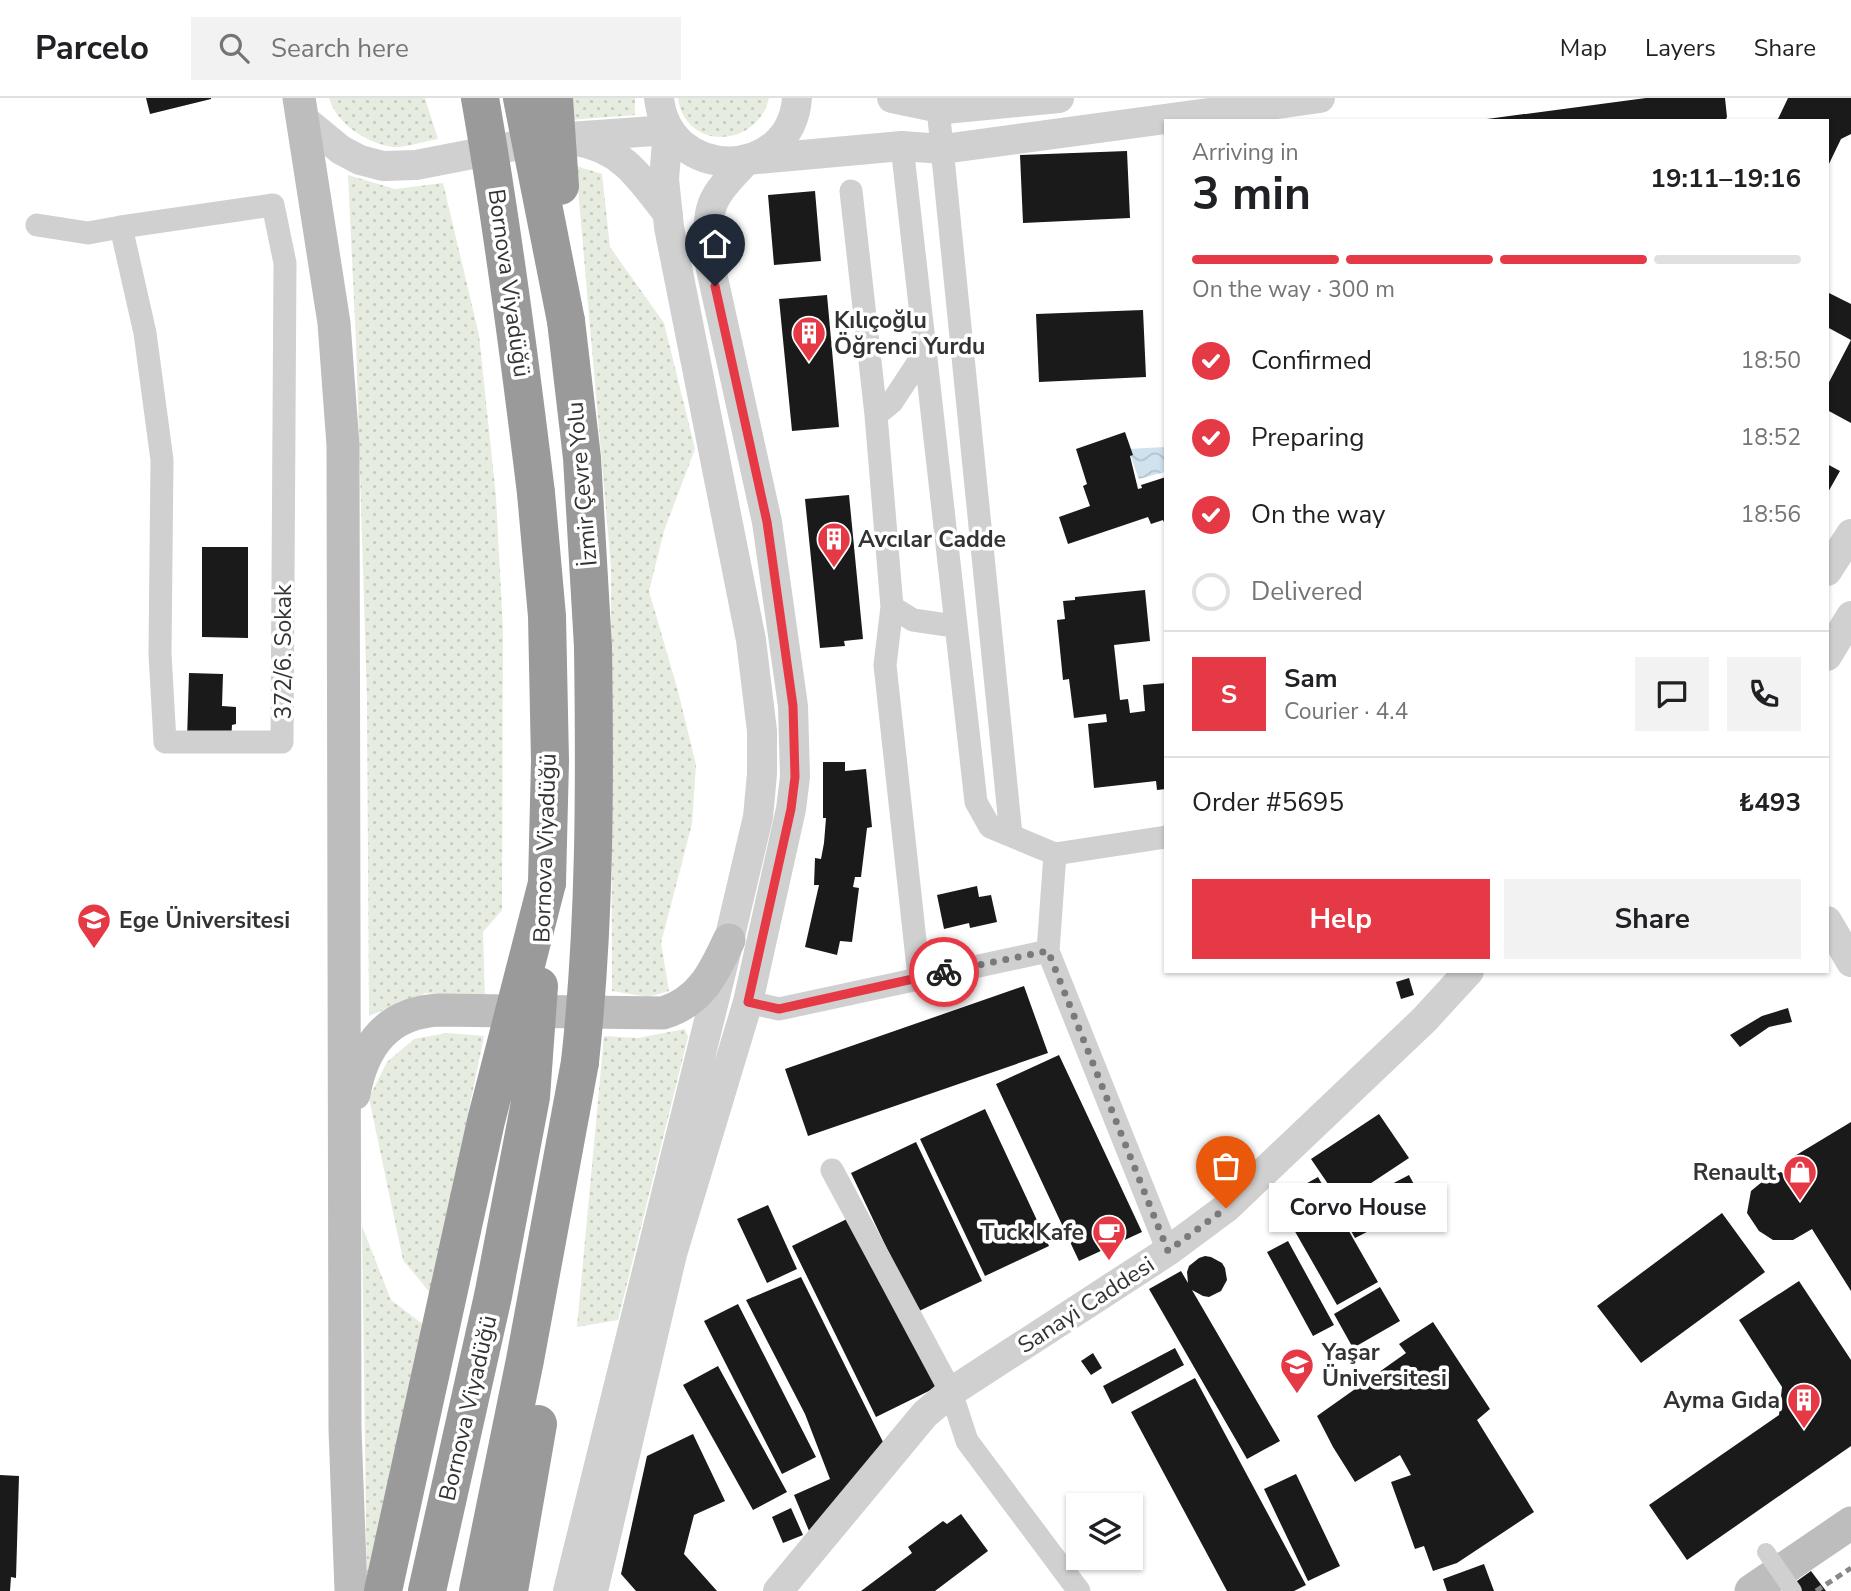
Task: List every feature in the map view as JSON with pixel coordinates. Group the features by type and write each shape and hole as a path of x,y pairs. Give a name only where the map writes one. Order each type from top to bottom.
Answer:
{"highway":[{"path":"453,98 515,322"},
{"name":"Bornova Viyadüğü","path":"427,1591 493,1296 531,1097 547,883 550,761 547,616 536,493 515,322 480,98"},
{"name":"Bornova Viyadüğü","path":"522,98 566,321"},
{"path":"554,98 566,321"},
{"name":"İzmir Çevre Yolu","path":"566,321 582,458 593,647"},
{"name":"Bornova Viyadüğü","path":"478,1591 525,1360 580,1062 592,906 595,756 593,647"},
{"path":"383,1591 486,1121 547,883"},
{"path":"509,1591 545,1386 580,1062"}],"main road":[{"path":"300,108 334,323 343,445 345,1429 351,1591"},
{"path":"345,1147 356,1082 367,1053 374,1041 394,1021 421,1011 663,1013 690,1001 705,986 729,940"},
{"path":"1751,1591 1851,1523"}],"street":[{"path":"659,98 660,111 668,130 683,147 703,159 725,163 902,146 943,149 1164,121"},
{"path":"593,1591 673,1254 748,1002 791,809 795,777 793,706 767,522 709,260 708,216 717,191 747,160 769,149 786,132 796,110 797,98"},
{"path":"891,98 945,109 1059,98"},
{"path":"1182,119 1277,107 1320,98"},
{"path":"300,108 341,150 360,160 383,166 416,164 555,138 668,130"},
{"path":"938,108 1012,835"},
{"path":"568,1591 729,940 758,817 762,774 762,731 751,640 668,215 664,179 668,130"},
{"path":"555,138 590,143 629,164 668,215"},
{"path":"902,146 976,802 990,827 1055,854 1164,837"},
{"path":"850,191 876,415 892,607 885,666 919,977"},
{"name":"372/6. Sokak","path":"37,225 88,233 121,227 273,205 285,263 282,742 164,742 160,654 162,460 145,333 121,227"},
{"path":"876,415 891,402 925,352"},
{"path":"1829,568 1851,534"},
{"path":"892,607 913,620 954,625"},
{"path":"1829,653 1851,616"},
{"path":"1055,854 1048,951 1168,1251"},
{"path":"1829,924 1851,962"},
{"path":"748,1002 779,1009 1048,951"},
{"name":"Sanayi Caddesi","path":"778,1591 925,1414 951,1392 1168,1251 1226,1208 1425,1019 1467,973"},
{"path":"832,1170 951,1392 967,1441 1079,1591"},
{"path":"1766,1552 1793,1591"}],"shaded area":[{"path":"329,98 425,98 438,139 398,147 383,145 354,131 339,116"},
{"path":"566,98 635,98 635,115 569,120"},
{"path":"678,98 769,98 762,115 751,127 722,137 707,135 693,128 683,115"},
{"path":"576,166 602,174 610,247 664,323 695,449 664,531 649,591 696,765 692,824 661,943 669,991 648,997 612,991 611,567"},
{"path":"348,175 395,189 443,183 479,335 496,497 503,630 502,910 483,932 485,999 426,993 369,1016 367,698"},
{"path":"685,1029 688,1037 618,1320 577,1327 604,1036 638,1038"},
{"path":"447,1033 484,1036 431,1294 403,1260 369,1098 387,1062 414,1039"},
{"path":"362,1226 391,1300 429,1329 367,1591"}],"water":[{"path":"1164,447 1164,472 1139,479 1128,449"}],"building":[{"path":"146,98 211,98 211,99 150,114"},
{"path":"1646,98 1725,98 1727,117 1726,119 1487,119"},
{"path":"1788,98 1851,98 1851,134 1841,139 1829,164 1829,119 1778,119"},
{"path":"1127,151 1130,218 1023,223 1020,155"},
{"path":"815,191 821,261 774,265 768,195"},
{"path":"1829,293 1851,304 1851,340 1829,328"},
{"name":"Kılıçoğlu Öğrenci Yurdu","path":"827,295 839,427 792,431 779,299"},
{"path":"1143,310 1146,377 1039,382 1036,314"},
{"path":"1851,340 1851,423 1829,411 1829,382"},
{"path":"1125,432 1133,455 1130,456 1138,489 1142,488 1141,485 1164,478 1164,522 1163,520 1151,524 1148,517 1068,544 1059,517 1090,506 1083,486 1087,484 1076,449"},
{"path":"1829,465 1840,471 1829,490"},
{"name":"Avcılar Cadde","path":"849,495 863,639 844,641 845,646 820,648 805,499"},
{"path":"202,547 248,547 248,638 202,637"},
{"path":"1145,590 1150,641 1114,645 1120,700 1128,699 1130,713 1145,711 1143,685 1164,683 1164,789 1157,790 1156,781 1094,788 1088,724 1107,722 1106,714 1074,718 1069,679 1063,680 1057,620 1065,619 1063,601 1075,600 1075,597"},
{"path":"189,673 223,674 222,706 236,707 236,724 232,725 231,742 187,740"},
{"path":"823,762 845,762 845,771 866,769 872,827 867,828 861,877 855,877 853,887 859,888 852,942 840,941 837,955 805,947 819,885 814,885 815,858 821,859 824,843 826,818 823,818"},
{"path":"977,886 979,897 991,895 997,922 970,928 969,923 944,929 937,895"},
{"path":"1409,978 1414,995 1401,999 1396,982"},
{"path":"1024,986 1048,1053 808,1136 785,1069"},
{"path":"1788,1008 1792,1022 1769,1027 1740,1047 1730,1035 1762,1016"},
{"path":"1059,1055 1142,1232 1079,1261 996,1084"},
{"path":"985,1109 1049,1246 985,1276 920,1139"},
{"path":"1379,1114 1409,1158 1341,1203 1311,1159"},
{"name":"Renault","path":"1851,1122 1851,1291 1812,1229 1793,1240 1773,1240 1759,1231 1747,1213 1751,1191 1769,1176 1781,1172 1791,1180 1803,1172 1793,1157"},
{"path":"916,1142 982,1281 917,1312 851,1173"},
{"path":"1409,1175 1424,1203 1355,1238 1340,1211"},
{"path":"1318,1177 1378,1282 1337,1305 1277,1200"},
{"path":"768,1205 797,1269 767,1283 737,1219"},
{"path":"1722,1213 1765,1272 1641,1363 1597,1306"},
{"path":"855,1215 939,1386 876,1417 792,1246"},
{"path":"1288,1241 1334,1325 1313,1336 1267,1252"},
{"path":"1205,1256 1222,1263 1227,1280 1221,1291 1209,1297 1192,1290 1280,1441 1247,1459 1149,1289 1181,1271 1188,1283 1189,1266"},
{"path":"801,1277 888,1452 812,1538 794,1495 830,1479 805,1414 746,1300"},
{"name":"Ayma Gıda","path":"1799,1281 1851,1360 1851,1446 1687,1560 1649,1505 1779,1415 1782,1387 1739,1320"},
{"path":"1380,1287 1400,1321 1353,1348 1334,1314"},
{"path":"738,1304 816,1457 782,1474 704,1321"},
{"path":"1433,1322 1490,1409 1477,1420 1534,1512 1457,1563 1433,1571 1424,1546 1415,1549 1391,1482 1411,1475 1400,1455 1355,1482 1317,1416 1406,1353 1399,1344"},
{"path":"1175,1348 1184,1365 1112,1404 1103,1386"},
{"path":"1093,1353 1102,1368 1091,1375 1081,1361"},
{"path":"718,1366 787,1492 753,1510 683,1385"},
{"path":"1195,1378 1306,1585 1294,1591 1227,1591 1131,1412"},
{"path":"693,1434 725,1501 694,1515 684,1554 717,1591 636,1591 621,1574 647,1456"},
{"path":"1296,1474 1340,1566 1308,1581 1264,1489"},
{"path":"0,1475 19,1476 16,1578 11,1577 10,1591 0,1591"},
{"path":"791,1508 803,1535 783,1543 772,1517"},
{"path":"961,1514 988,1551 935,1591 861,1591 912,1553 908,1547 943,1521 947,1524"},
{"path":"1484,1564 1494,1591 1447,1591 1443,1579"},
{"path":"1811,1571 1826,1591 1783,1591"}],"railway":[{"path":"1816,1591 1851,1568"}],"way so far":[{"path":"944,972 1048,951 1168,1251 1226,1208"}],"place":[{"name":"Kılıçoğlu Öğrenci Yurdu","path":"809,363"},
{"name":"Avcılar Cadde","path":"834,569"},
{"name":"Ege Üniversitesi","path":"94,950"},
{"name":"Renault","path":"1800,1202"},
{"name":"Corvo House","path":"1226,1208"},
{"name":"Tuck Kafe","path":"1109,1262"},
{"name":"Yaşar Üniversitesi","path":"1297,1395"},
{"name":"Ayma Gıda","path":"1804,1430"}],"route":[{"path":"715,286 767,522 793,706 795,777 791,809 748,1002 779,1009 944,972"}]}
